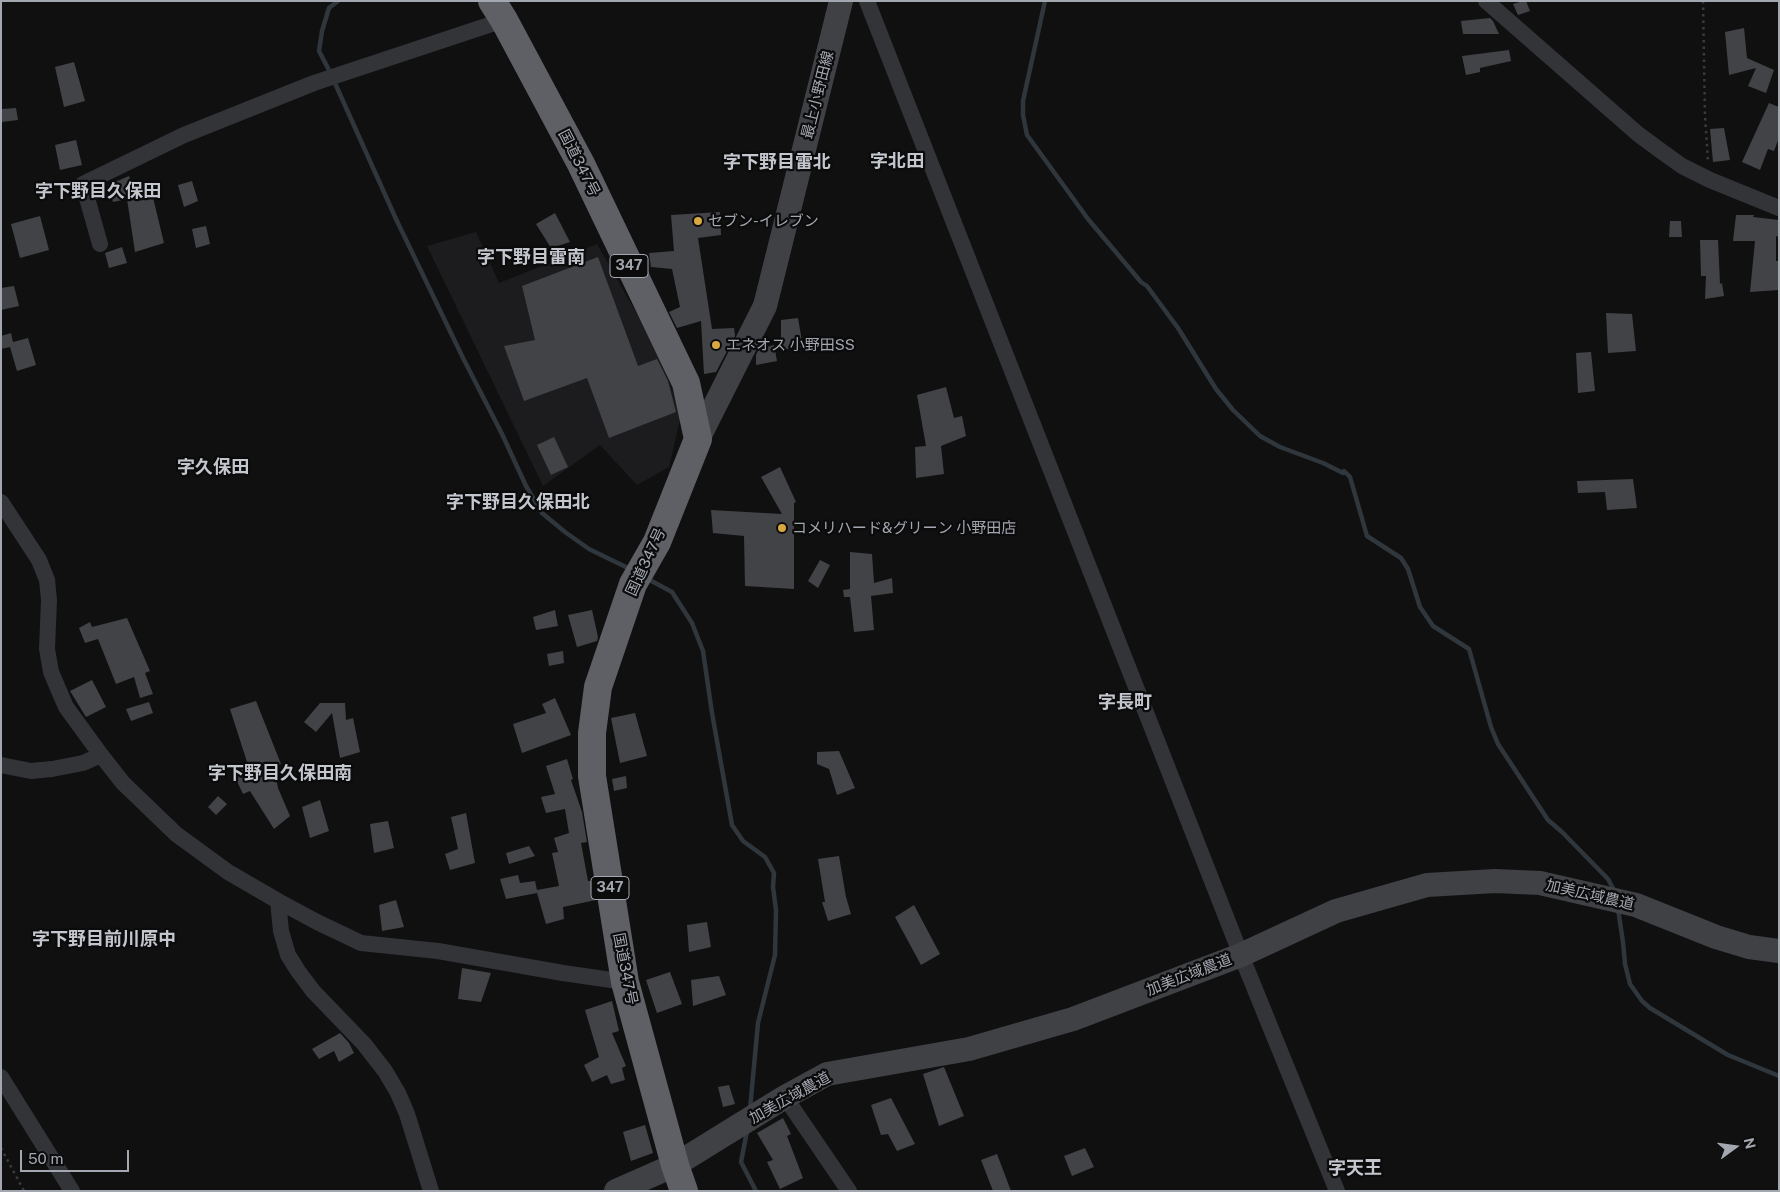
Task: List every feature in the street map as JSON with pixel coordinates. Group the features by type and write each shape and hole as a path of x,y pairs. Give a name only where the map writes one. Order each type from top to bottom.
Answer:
{"highway":[{"name":"国道347号","path":"498,10 581,164 686,383 698,439 657,542 633,584 598,688 592,733 592,776 625,982 675,1165 684,1191"}],"street":[{"name":"最上小野田線","path":"698,439 765,306 841,1"},
{"path":"867,1 1241,955 1337,1191"},
{"path":"1486,1 1638,134 1682,166 1710,180 1779,208"},
{"path":"100,244 84,184 184,136 498,10"},
{"path":"1,502 39,560 47,580 49,600 47,649 50,672 66,707 123,782 176,834 228,872 317,922 361,942 438,951 563,974 625,982"},
{"path":"1,765 31,771 52,769 83,763 101,755"},
{"name":"加美広域農道","path":"616,1191 675,1165 785,1097 827,1074 969,1049 1074,1019 1241,955 1336,912 1427,885 1495,881 1540,883 1626,903 1716,937 1750,947 1779,951"},
{"path":"278,901 281,932 288,955 313,991 364,1044 398,1093 407,1114 431,1191"},
{"path":"1,1077 72,1191"},
{"path":"785,1097 849,1191"}],"path":[{"path":"1703,1 1705,116 1710,180"},
{"path":"1,1148 24,1191"}],"shaded area":[{"path":"476,232 499,283 597,244 658,351 681,416 669,467 637,485 600,445 543,486 427,246"}],"building":[{"path":"1526,1 1530,11 1518,15 1513,4"},
{"path":"1490,18 1499,34 1463,34 1461,21"},
{"path":"1744,28 1747,58 1774,70 1766,93 1748,86 1756,68 1729,75 1725,32"},
{"path":"1509,50 1511,61 1480,68 1480,72 1466,75 1462,56"},
{"path":"74,62 85,101 64,107 55,67"},
{"path":"1769,103 1779,107 1779,138 1774,151 1768,149 1760,170 1742,162"},
{"path":"16,108 18,120 2,122 2,109"},
{"path":"1724,128 1730,160 1713,162 1710,129"},
{"path":"76,140 82,165 60,170 55,145"},
{"path":"129,176 132,187 150,185 164,243 135,252 127,199 113,202 108,185"},
{"path":"192,181 198,201 184,207 178,185"},
{"path":"720,212 721,235 698,238 712,329 734,328 735,336 716,372 704,374 701,321 677,328 669,312 680,307 672,269 651,267 649,253 674,251 671,215"},
{"path":"555,213 570,242 551,248 536,224"},
{"path":"1736,215 1754,215 1753,217 1779,220 1779,237 1776,236 1776,261 1779,261 1779,290 1750,292 1755,241 1733,241"},
{"path":"40,216 49,250 20,258 11,224"},
{"path":"1670,221 1681,221 1682,237 1669,237"},
{"path":"206,226 210,244 196,248 192,229"},
{"path":"1700,240 1718,240 1720,284 1722,283 1724,296 1705,299 1706,276 1701,276"},
{"path":"122,247 127,263 109,268 105,253"},
{"path":"598,257 638,366 657,359 668,381 676,412 609,438 587,378 524,401 504,346 535,340 522,286"},
{"path":"14,286 19,306 1,310 1,288"},
{"path":"1606,313 1632,314 1636,351 1608,353"},
{"path":"798,318 803,347 781,350 781,320"},
{"path":"11,333 13,342 28,338 36,365 17,371 10,347 1,349 1,336"},
{"path":"774,345 777,361 756,365 756,355 759,349"},
{"path":"1591,352 1595,391 1578,393 1576,353"},
{"path":"946,387 954,418 962,416 966,436 941,446 944,474 916,478 915,447 926,446 917,395"},
{"path":"554,437 568,467 551,475 537,445"},
{"path":"780,467 796,502 794,503 794,589 745,586 744,536 713,533 711,510 782,514 761,477"},
{"path":"1633,479 1637,508 1607,510 1605,492 1578,493 1577,481"},
{"path":"850,552 872,554 874,583 892,578 893,593 871,596 874,630 854,632 850,597 844,597 843,590 850,589"},
{"path":"820,560 830,565 818,588 808,581"},
{"path":"555,610 558,626 536,630 533,617"},
{"path":"592,610 598,637 597,641 577,647 568,615"},
{"path":"127,618 150,671 145,673 153,694 140,698 134,677 116,684 98,639 85,643 79,628 90,622 92,627"},
{"path":"563,651 564,663 549,666 547,654"},
{"path":"92,680 106,707 86,717 70,691"},
{"path":"555,698 571,735 522,753 513,724 546,713 542,704"},
{"path":"256,701 281,764 274,768 278,788 290,816 274,829 250,791 243,794 234,775 248,765 230,709"},
{"path":"149,702 153,713 131,721 126,709"},
{"path":"320,703 345,703 346,720 353,718 360,752 340,758 332,713 316,732 304,722"},
{"path":"635,713 647,756 620,763 611,718"},
{"path":"839,751 855,788 837,795 829,769 817,764 817,752"},
{"path":"567,759 573,779 571,780 582,812 587,842 581,843 588,881 593,881 596,900 563,907 564,919 546,924 537,893 506,899 500,879 518,875 520,883 535,881 537,890 559,886 552,853 558,852 554,838 569,833 565,809 546,813 541,797 555,794 546,766"},
{"path":"626,776 627,788 614,791 612,779"},
{"path":"218,796 227,804 216,815 208,807"},
{"path":"320,800 329,831 310,838 302,807"},
{"path":"466,813 475,863 450,870 445,854 458,849 451,817"},
{"path":"388,821 394,848 374,853 370,824"},
{"path":"529,846 535,856 509,864 506,853"},
{"path":"839,856 851,914 828,921 822,902 825,902 818,859"},
{"path":"396,900 404,927 382,931 379,905"},
{"path":"914,905 940,954 921,965 895,917"},
{"path":"707,922 711,947 689,952 687,925"},
{"path":"462,968 491,973 481,1002 458,999"},
{"path":"670,972 682,1004 657,1013 646,980"},
{"path":"719,976 726,995 693,1006 691,980"},
{"path":"612,1001 619,1031 612,1033 626,1066 622,1068 625,1080 611,1084 607,1075 592,1082 584,1065 599,1057 585,1010"},
{"path":"340,1033 349,1043 354,1053 339,1062 334,1051 319,1059 312,1049"},
{"path":"944,1067 964,1116 939,1126 923,1074"},
{"path":"729,1085 735,1104 723,1107 718,1087"},
{"path":"891,1098 915,1144 897,1151 888,1134 881,1135 871,1105"},
{"path":"783,1118 791,1134 787,1136 803,1178 780,1189 767,1162 773,1160 757,1133"},
{"path":"645,1125 653,1153 631,1161 623,1132"},
{"path":"1085,1148 1094,1167 1072,1176 1064,1156"},
{"path":"997,1154 1011,1191 993,1191 981,1160"}],"waterway":[{"path":"331,74 319,51 322,31 329,8 338,1"},
{"path":"1045,1 1023,101 1023,115 1027,135 1088,219 1141,282 1147,286 1178,328 1216,389 1233,410 1260,436 1280,447 1323,463 1343,473 1344,471 1350,477 1367,536 1401,558 1408,569 1420,607 1433,626 1469,649 1491,727 1498,744 1548,820 1608,879 1615,892"},
{"path":"334,81 396,219 526,486 542,513 589,549 630,569"},
{"path":"646,578 672,592 692,623 703,651 732,825 743,841 765,857 774,873 773,887 776,910 775,955 758,1023 750,1109"},
{"path":"1618,909 1625,964 1630,984 1642,1001 1650,1008 1728,1055 1779,1076"},
{"path":"747,1131 741,1162 756,1191"}],"place":[{"name":"セブン-イレブン","path":"698,221"},
{"name":"エネオス 小野田SS","path":"716,345"},
{"name":"コメリハード&グリーン 小野田店","path":"782,528"}],"district":[{"name":"字北田","path":"897,161"},
{"name":"字下野目雷北","path":"777,162"},
{"name":"字下野目久保田","path":"98,191"},
{"name":"字下野目雷南","path":"531,257"},
{"name":"字久保田","path":"213,467"},
{"name":"字下野目久保田北","path":"518,502"},
{"name":"字長町","path":"1125,702"},
{"name":"字下野目久保田南","path":"280,773"},
{"name":"字下野目前川原中","path":"104,939"},
{"name":"字天王","path":"1355,1168"}]}
